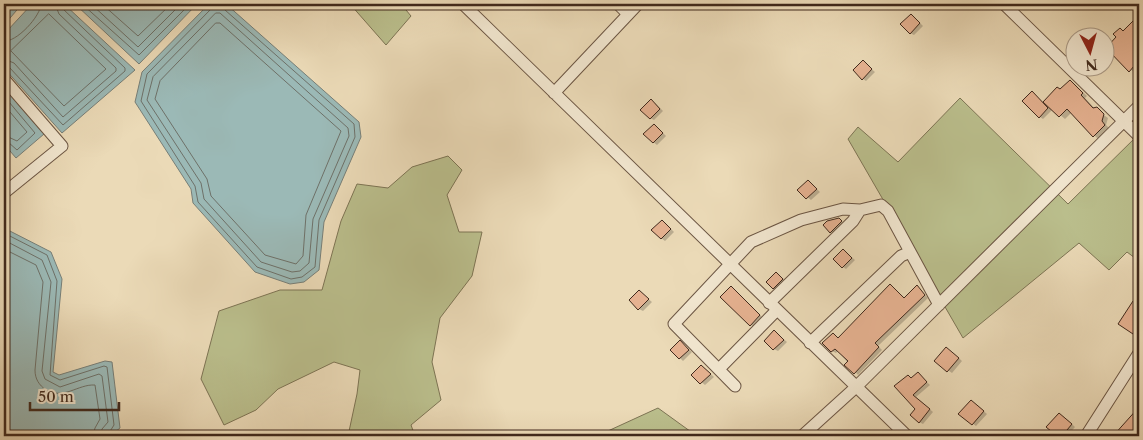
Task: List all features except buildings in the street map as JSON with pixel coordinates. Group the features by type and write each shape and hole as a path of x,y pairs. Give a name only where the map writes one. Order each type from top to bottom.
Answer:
{"street":[{"path":"463,4 907,436"},
{"path":"618,4 628,14"},
{"path":"554,93 638,4"},
{"path":"1004,4 1139,136"},
{"path":"4,79 62,146 4,193"},
{"path":"802,436 856,387 1139,106"},
{"path":"735,386 674,324 751,242 801,220 843,208 860,210 881,205 888,211 939,305"},
{"path":"719,369 773,306 853,221 860,210"},
{"path":"810,342 901,256 910,252"},
{"path":"1086,436 1139,353"}],"green space":[{"path":"350,4 401,4 411,16 386,45"},
{"path":"960,98 1068,204 1139,134 1139,261 1127,252 1109,270 1079,243 963,338 848,139 858,127 898,162"},
{"path":"448,156 462,170 447,195 459,232 482,232 472,276 440,318 432,362 441,400 411,425 415,436 348,436 360,370 334,362 278,389 256,410 224,425 201,379 219,311 280,290 322,290 341,221 357,184 388,188 412,167"},
{"path":"658,408 694,434 691,436 597,436"}],"water":[{"path":"4,4 22,4 5,24 7,31 32,4 64,4 135,70 62,133 4,68"},
{"path":"75,4 197,4 139,64"},
{"path":"209,4 226,4 359,122 361,137 324,222 319,270 304,282 290,284 255,272 193,203 191,189 135,102 142,72"},
{"path":"4,88 44,134 16,158 4,144"},
{"path":"4,228 51,252 62,279 53,372 59,375 105,361 112,362 120,428 110,436 4,436"}]}
